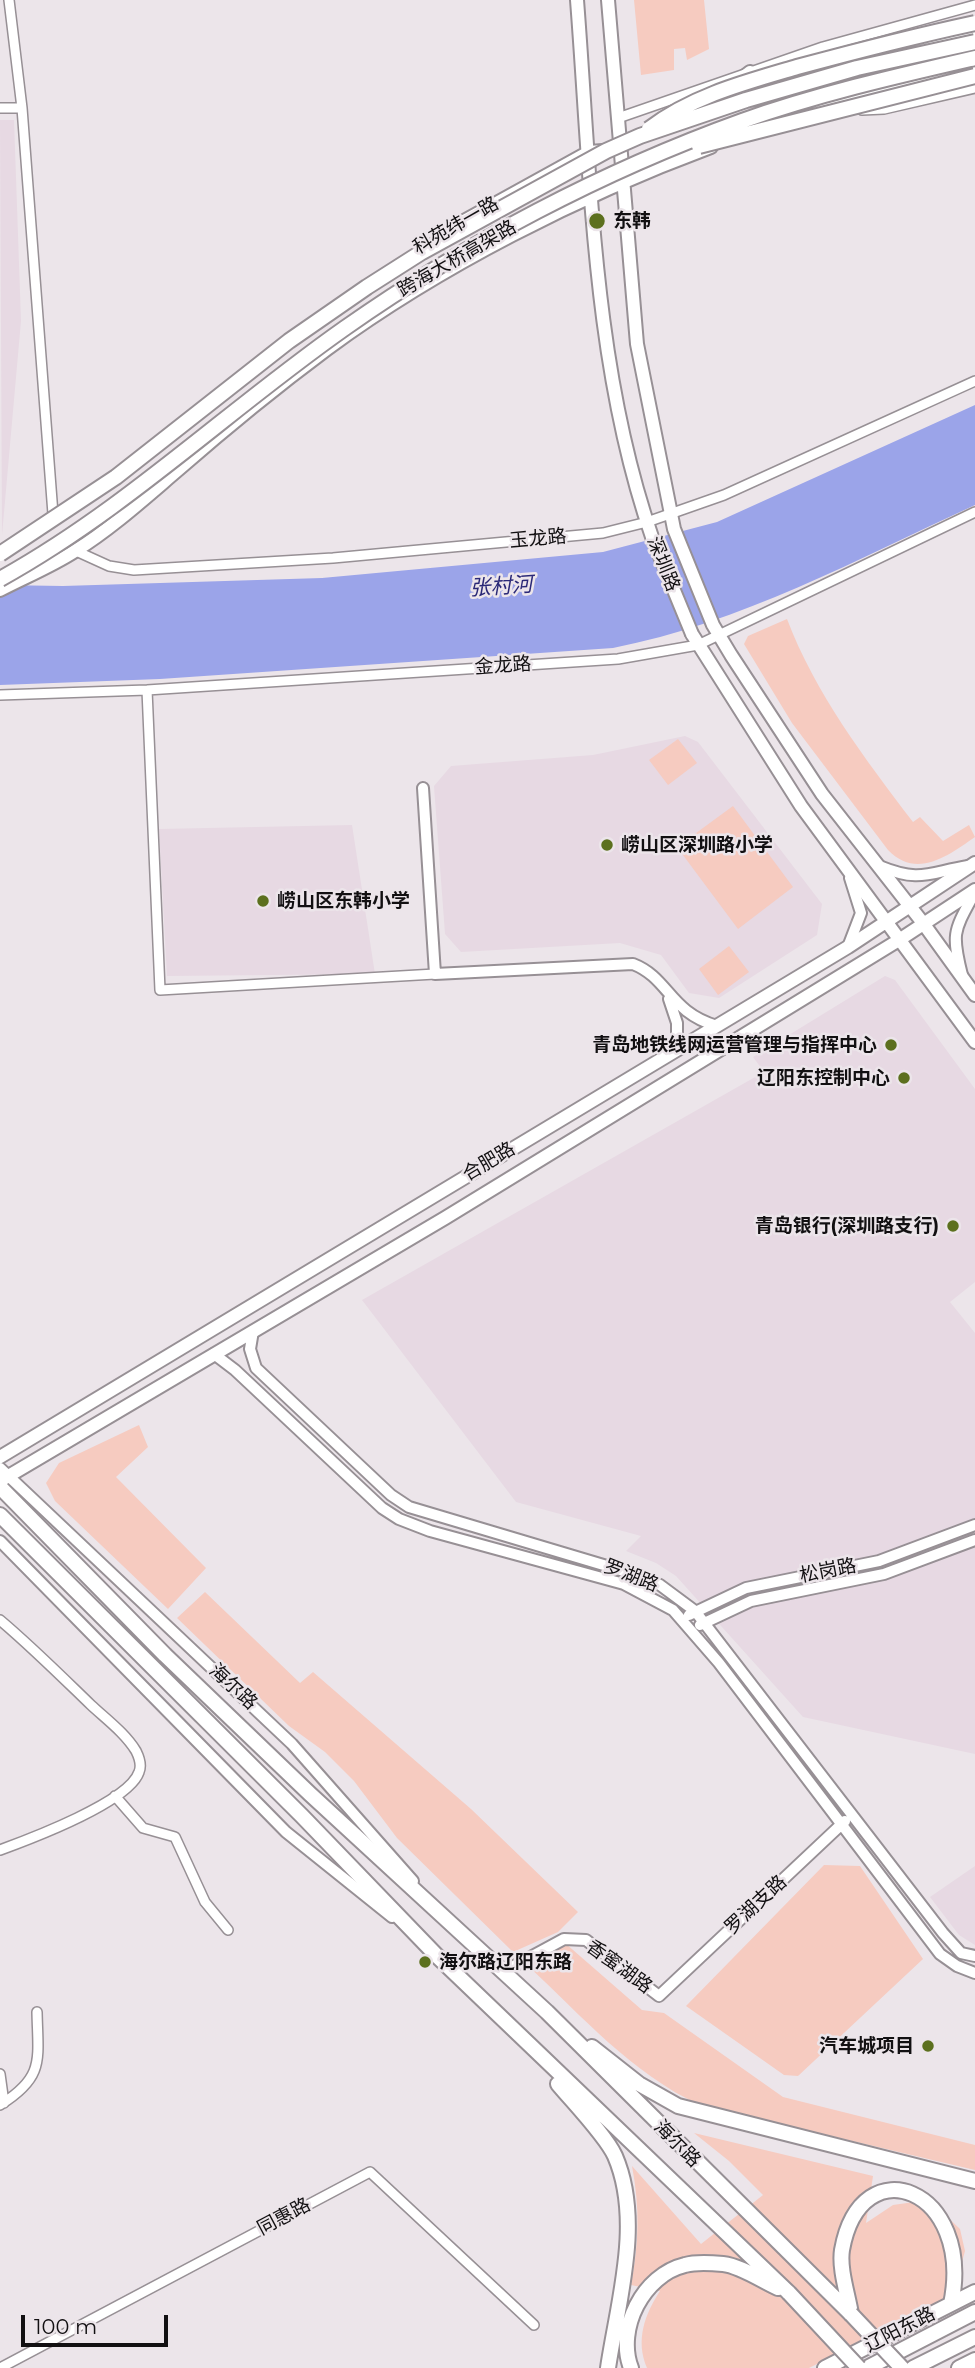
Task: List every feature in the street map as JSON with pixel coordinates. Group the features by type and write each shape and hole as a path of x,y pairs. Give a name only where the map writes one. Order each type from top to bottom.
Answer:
{"main road":[{"name":"深圳路","path":"577,0 608,354 647,522 695,639 801,806 975,1042"},
{"name":"深圳路","path":"608,0 637,344 674,528 716,630 822,794 923,923 975,995"},
{"path":"640,136 674,109 734,86 876,45 975,23"},
{"name":"科苑纬一路","path":"0,548 53,514 324,310 409,252 589,152 621,150 696,114 784,82 975,32"},
{"name":"跨海大桥高架路","path":"0,554 116,477 289,341 367,288 434,245 554,178 640,136 746,100 857,68 975,42"},
{"name":"跨海大桥高架路","path":"0,579 149,481 299,361 360,318 430,273 524,220 650,158 743,121 859,85 975,58"},
{"name":"科苑纬一路","path":"0,590 76,551 241,416 388,307 493,247 623,183 798,114 879,88 975,67"},
{"path":"696,114 750,72"},
{"path":"650,158 975,76"},
{"path":"0,584 21,567"},
{"name":"合肥路","path":"0,1457 848,947 973,864"},
{"name":"合肥路","path":"2,1478 445,1218 975,891"},
{"name":"海尔路","path":"2,1478 165,1655 310,1794 547,2012 902,2368"},
{"name":"海尔路","path":"0,1515 302,1816 421,1940 657,2170 789,2293 859,2368"},
{"path":"547,2012 639,2084 678,2106 975,2181"},
{"path":"520,2036 614,2155 628,2213 625,2255 608,2368"},
{"path":"851,2314 842,2252 853,2216 881,2196 908,2189 927,2191 947,2199"},
{"path":"631,2368 625,2353 631,2315 650,2284 684,2264 725,2264 789,2293"},
{"path":"951,2304 970,2272"},
{"name":"辽阳东路","path":"825,2368 975,2292"},
{"name":"辽阳东路","path":"867,2368 975,2312"},
{"name":"辽阳东路","path":"913,2368 975,2337"},
{"path":"959,2368 975,2360"}],"street":[{"path":"9,0 22,108 53,514"},
{"path":"618,118 860,36 975,5"},
{"name":"科苑纬一路","path":"798,114 884,109 975,88"},
{"path":"0,108 22,108"},
{"name":"玉龙路","path":"76,551 109,566 134,570 333,558 603,533 670,515 724,495 975,381"},
{"name":"金龙路","path":"0,695 147,690 618,659 695,639 975,512"},
{"path":"147,690 160,990 623,962 645,968 689,1016 717,1026"},
{"path":"423,788 435,974"},
{"path":"878,866 904,875 926,877 973,864"},
{"path":"845,865 861,913 848,947"},
{"path":"962,977 955,951 954,933 975,891"},
{"path":"668,996 677,1023 677,1050"},
{"name":"罗湖路","path":"253,1331 250,1349 256,1368 391,1495 427,1514 627,1572 660,1585 695,1611 943,1933 961,1952 975,1956"},
{"path":"214,1354 235,1370 382,1507 399,1519 429,1531 624,1584 647,1594 683,1619 940,1954 957,1966 975,1973"},
{"name":"海尔路","path":"2,1478 292,1744 449,1922"},
{"name":"松岗路","path":"683,1619 746,1588 879,1561 975,1525"},
{"name":"松岗路","path":"693,1631 704,1622 751,1601 884,1574 975,1540"},
{"name":"海尔路","path":"0,1541 286,1832 421,1940"},
{"path":"0,1620 113,1725 136,1752 139,1772 128,1787 115,1796 39,1836 0,1850"},
{"path":"115,1796 143,1828 175,1837 205,1902 228,1930"},
{"name":"罗湖支路","path":"659,1996 852,1815"},
{"name":"香蜜湖路","path":"503,1972 564,1939 586,1940 659,1996"},
{"path":"0,2074 2,2104 22,2091 38,2066 37,2012"},
{"name":"同惠路","path":"0,2368 370,2172 534,2325"}],"shaded area":[{"path":"634,0 704,0 709,49 687,60 685,48 674,49 674,70 641,75"},
{"path":"0,120 14,120 21,321 2,535"},
{"path":"787,619 812,673 842,725 913,822 920,817 943,841 969,825 975,837 944,857 921,864 899,859 888,850 792,723 744,644 748,636"},
{"name":"崂山区深圳路小学","path":"685,736 698,742 822,904 817,935 719,998 689,993 661,955 620,943 461,952 445,934 434,786 451,766 593,755"},
{"path":"678,739 697,763 668,785 649,760"},
{"path":"733,806 793,887 738,929 677,847"},
{"name":"崂山区东韩小学","path":"352,825 375,974 167,976 159,829"},
{"path":"729,946 749,972 718,995 699,969"},
{"path":"885,976 895,980 975,1089 975,1282 950,1302 975,1333 975,1754 803,1717 676,1576 656,1563 626,1551 641,1536 516,1502 362,1300 764,1072 753,1057"},
{"path":"139,1425 148,1447 116,1477 206,1568 168,1609 55,1501 46,1483 59,1463"},
{"path":"205,1592 300,1683 313,1672 471,1809 578,1912 558,1932 513,1952 397,1838 354,1781 325,1752 289,1726 177,1618"},
{"path":"824,1865 860,1866 923,1959 798,2076 784,2075 686,2006"},
{"path":"975,1866 975,1945 959,1935 930,1897"},
{"path":"565,1943 642,2010 664,2013 783,2097 975,2145 975,2170 700,2105 675,2092 608,2042 527,1965"},
{"path":"694,2133 873,2176 866,2223 893,2205 921,2201 938,2208 960,2229 965,2251 958,2276 945,2300 809,2368 647,2368 643,2358 643,2328 660,2291 631,2285 638,2226 632,2166 701,2244 763,2195 729,2161"}],"water":[{"name":"张村河","path":"975,405 975,505 798,587 707,623 660,637 613,648 160,679 0,685 0,585 63,586 322,578 603,552 717,522"}],"place":[{"name":"东韩","path":"597,221"},
{"name":"崂山区深圳路小学","path":"607,845"},
{"name":"崂山区东韩小学","path":"263,901"},
{"name":"青岛地铁线网运营管理与指挥中心","path":"891,1045"},
{"name":"辽阳东控制中心","path":"904,1078"},
{"name":"青岛银行(深圳路支行)","path":"953,1226"},
{"name":"海尔路辽阳东路","path":"425,1962"},
{"name":"汽车城项目","path":"928,2046"}]}
